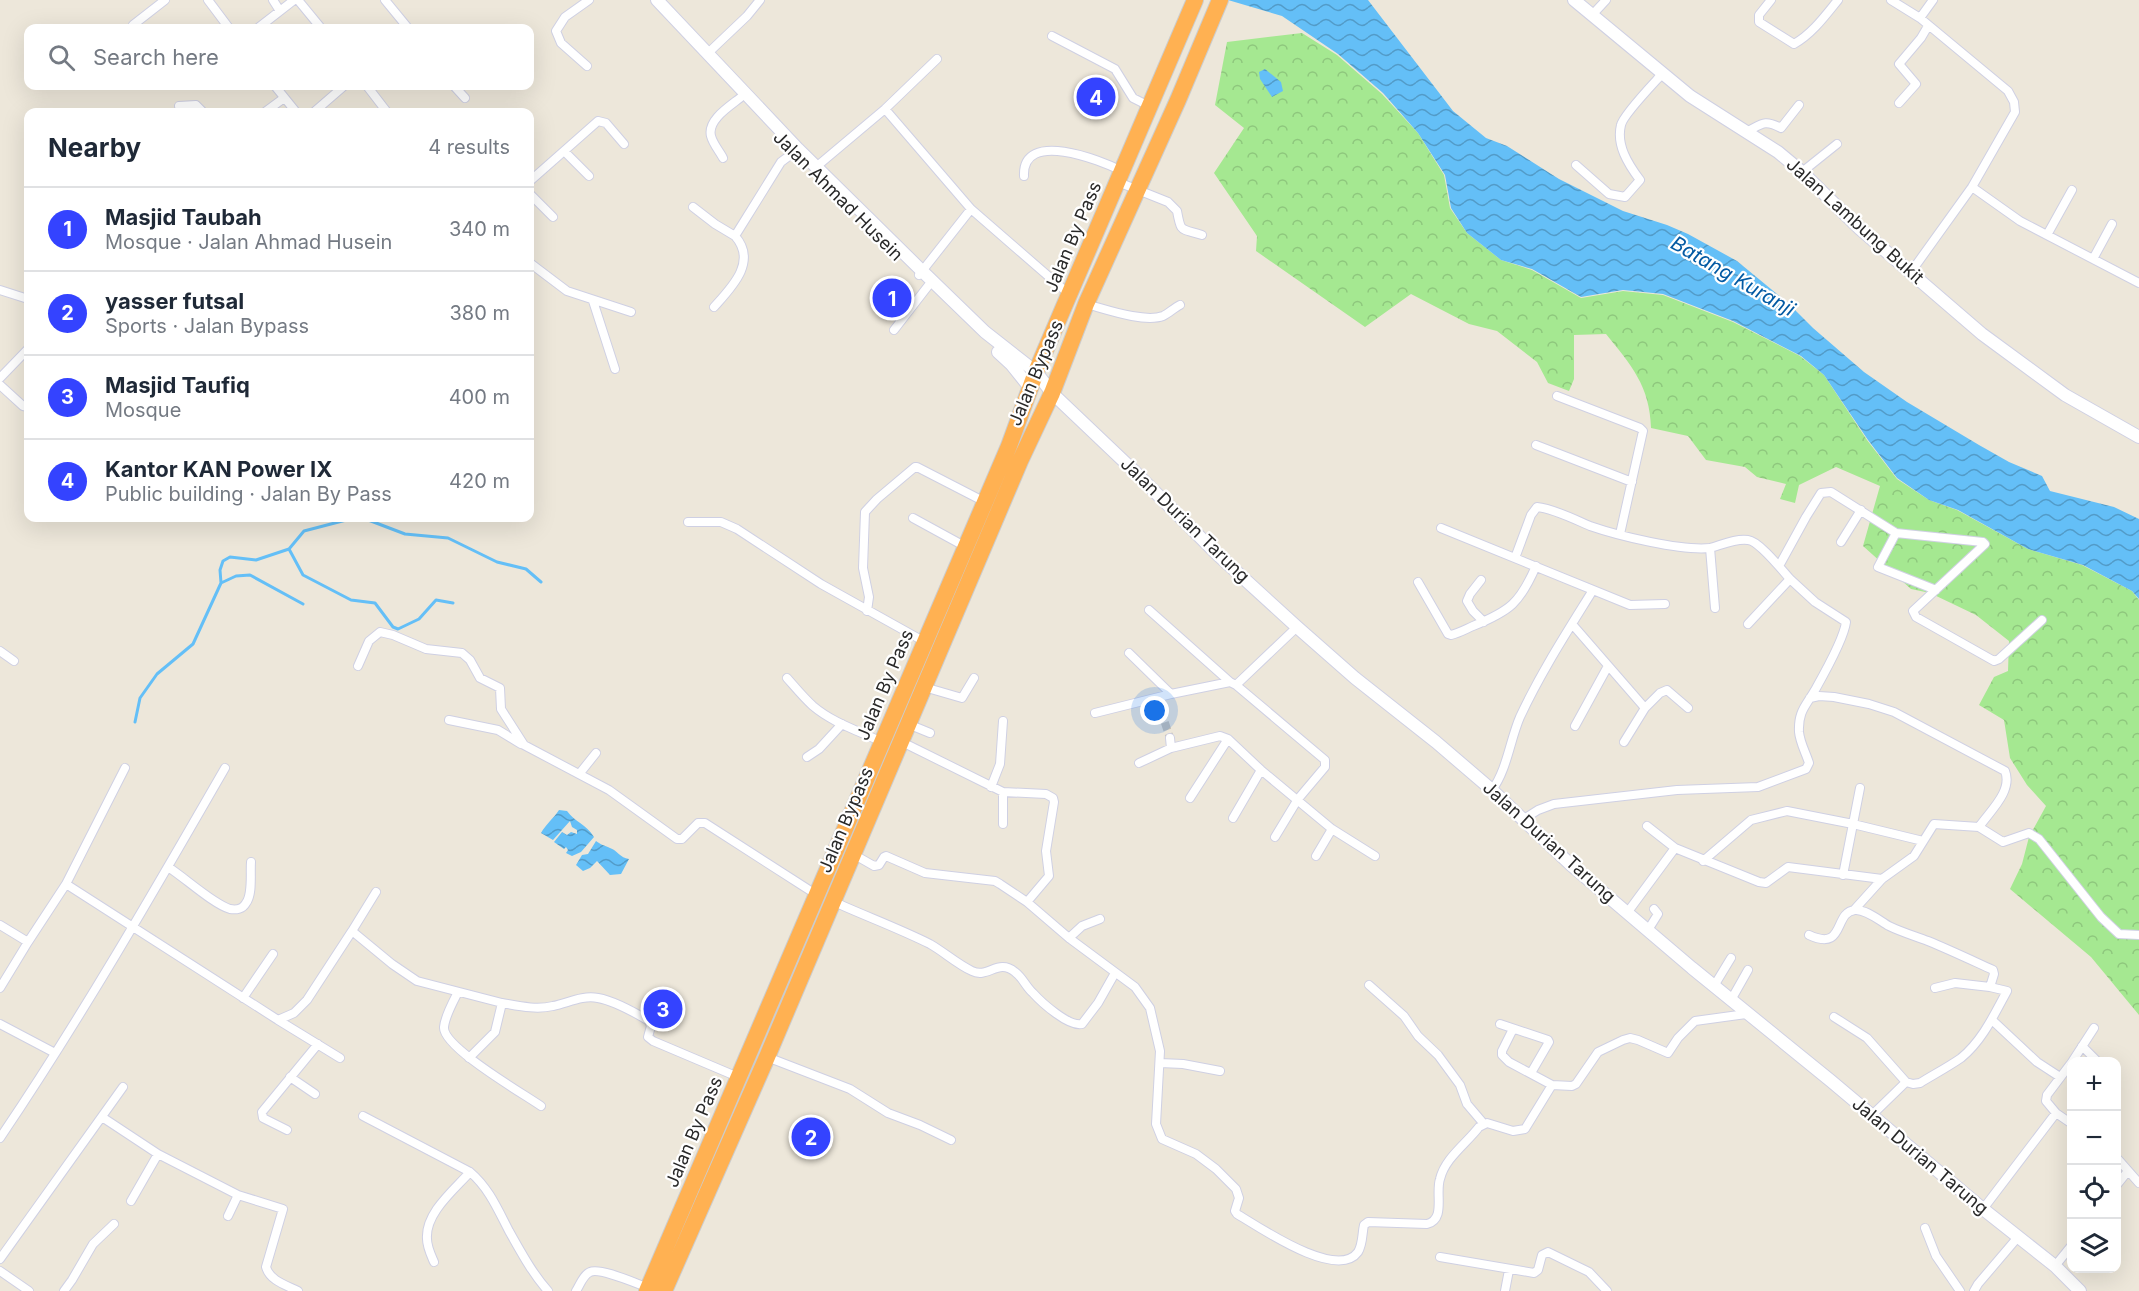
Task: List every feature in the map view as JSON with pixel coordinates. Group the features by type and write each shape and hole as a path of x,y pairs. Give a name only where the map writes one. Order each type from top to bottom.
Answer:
{"highway":[{"name":"Jalan By Pass","path":"653,1290 738,1077 801,930 825,898 882,742 928,650 966,547 1036,372 1195,0"},
{"name":"Jalan Bypass","path":"653,1290 767,1057 818,937 825,898 852,854 924,687 928,650 1052,393 1086,304 1178,100 1220,0"},
{"path":"801,930 818,937"}],"street":[{"path":"134,24 165,0"},
{"path":"208,0 226,24"},
{"path":"273,0 280,11"},
{"path":"263,24 296,0 317,24"},
{"path":"385,0 405,24"},
{"path":"587,66 561,43 556,31 559,22 589,0"},
{"name":"Jalan Ahmad Husein","path":"647,0 851,212 985,332 1036,372"},
{"name":"Jalan Ahmad Husein","path":"657,0 920,273 928,286 1011,364 1031,389"},
{"path":"707,54 742,21 760,0"},
{"name":"Jalan Lambung Bukit","path":"1574,0 1690,96 1778,152 1802,172 1860,229 1982,334 2066,394 2139,435"},
{"path":"1593,14 1606,0"},
{"path":"1771,0 1759,15 1759,22 1794,45 1803,40 1838,0"},
{"path":"1891,0 1920,18 2008,91 2014,102 2015,112 1972,187 1911,272"},
{"path":"1920,18 1933,0"},
{"path":"1899,103 1916,84 1899,64 1928,26"},
{"path":"1052,36 1114,69 1131,96 1152,99"},
{"path":"816,166 885,109 937,59"},
{"path":"1576,165 1609,194 1625,197 1640,180 1620,146 1621,123 1662,74"},
{"path":"278,90 293,108"},
{"path":"319,108 339,90"},
{"path":"370,90 384,108"},
{"path":"458,90 465,98"},
{"path":"270,108 284,98"},
{"path":"723,158 711,136 712,126 718,116 740,98"},
{"path":"179,106 196,105 199,108"},
{"path":"1746,132 1762,123 1770,122 1781,128 1799,105"},
{"path":"885,109 971,209 1070,295"},
{"path":"534,177 600,121 606,123 624,144"},
{"path":"1802,172 1837,144"},
{"path":"564,151 589,176"},
{"path":"1024,176 1028,158 1037,152 1071,154 1093,159 1136,189 1168,202 1177,211 1181,228 1202,236"},
{"path":"735,236 781,162 793,153"},
{"path":"1972,187 2020,221 2139,283"},
{"path":"2048,235 2072,190"},
{"path":"534,198 553,217"},
{"path":"693,207 735,236 743,247 743,268 734,285 714,307"},
{"path":"920,273 971,209"},
{"path":"2093,259 2112,224"},
{"path":"534,267 559,286 592,301 631,312"},
{"path":"894,330 928,286"},
{"path":"0,290 24,298"},
{"path":"592,301 615,369"},
{"path":"1086,304 1126,314 1156,317 1180,305"},
{"path":"0,378 24,353"},
{"name":"Jalan Durian Tarung","path":"1036,372 1052,393 1217,554 1297,627 1355,678 1437,742 1524,819 1571,865 1746,1014 2055,1266 2080,1291"},
{"path":"0,385 24,406"},
{"path":"1557,396 1642,430 1644,434 1620,534"},
{"path":"1536,445 1632,482"},
{"path":"867,611 869,597 863,568 865,512 878,499 917,467 985,502"},
{"path":"1779,566 1821,494 1831,492 1896,532 1985,544 1913,611 1916,617 1994,661 2000,659 2042,620"},
{"path":"1515,558 1531,515 1537,507 1604,531 1670,546 1710,548 1749,540 1754,542 1815,602 1846,622 1839,643 1810,698 1804,704 1799,728 1809,763 1806,769 1758,787 1677,790 1554,804 1524,819"},
{"path":"1841,542 1861,510"},
{"path":"913,518 966,547"},
{"path":"688,522 721,522 737,529 928,650"},
{"path":"1441,528 1630,605 1665,604"},
{"path":"1896,532 1878,567 1936,590"},
{"path":"1710,548 1715,608"},
{"path":"1418,582 1449,635 1496,617 1511,607 1527,586 1536,566"},
{"path":"1748,624 1790,579"},
{"path":"1481,580 1467,601 1484,622"},
{"path":"1492,790 1498,781 1516,728 1542,672 1593,590"},
{"path":"1149,610 1324,760 1325,767 1298,799 1275,837"},
{"path":"1572,624 1645,708"},
{"path":"1095,713 1170,694 1233,683 1297,627"},
{"path":"358,666 369,641 380,632 426,649 462,653 470,660 480,678 500,688 501,709 524,745"},
{"path":"0,651 14,661"},
{"path":"1129,652 1170,694"},
{"path":"1575,726 1608,666"},
{"path":"787,678 814,707 842,724 882,742"},
{"path":"924,687 962,698 974,678"},
{"path":"1624,742 1645,708 1660,693 1667,690 1688,708"},
{"path":"1161,697 1161,711"},
{"path":"1810,698 1834,697 1894,712 2006,771 2007,788 1979,827"},
{"path":"449,720 498,730 609,790 677,839 682,839 698,823 705,823 825,898 930,944 973,972 986,972 996,967 1010,968 1021,977 1032,993 1075,1025 1082,1024 1098,1003 1115,973"},
{"path":"991,787 1000,764 1003,721"},
{"path":"807,758 831,738 842,724"},
{"path":"908,724 930,733"},
{"path":"1138,763 1170,743 1217,735 1228,739 1261,770 1332,829 1376,856"},
{"path":"1190,798 1228,739"},
{"path":"900,741 1003,792 1049,794 1054,802 1046,850 1049,876 1027,902"},
{"path":"580,773 596,753"},
{"path":"0,988 66,884 125,768"},
{"path":"0,1138 133,927 225,768"},
{"path":"1233,819 1261,770"},
{"path":"1843,874 1860,788"},
{"path":"1003,792 1003,824"},
{"path":"1703,861 1751,820 1787,811 1923,841"},
{"path":"1809,935 1820,940 1827,940 1836,932 1846,916 1882,879 1914,856 1935,823 1979,827 2003,842 2029,833 2038,839 2107,923 2119,934 2139,935"},
{"path":"1647,826 1675,848 1759,882 1766,883 1788,867 1882,879"},
{"path":"1316,856 1332,829"},
{"path":"1627,913 1675,848"},
{"path":"852,854 874,866 879,865 884,857 888,856 926,873 995,881 1027,902 1069,938 1135,987 1150,1008 1160,1051 1156,1124 1162,1139 1196,1154 1216,1169 1236,1189 1239,1198 1235,1213 1310,1255 1333,1260 1349,1259 1357,1253 1361,1246 1363,1227 1368,1222 1427,1224 1434,1222 1438,1216 1439,1180 1445,1166 1484,1124"},
{"path":"168,867 220,904 230,909 238,909 244,906 249,897 251,862"},
{"path":"66,884 339,1058"},
{"path":"278,1020 302,1007 376,892"},
{"path":"1648,930 1658,914 1654,909"},
{"path":"1854,910 1993,970 1990,987"},
{"path":"1069,938 1082,926 1100,919"},
{"path":"0,925 28,942"},
{"path":"352,931 417,981 502,1003 539,1008 586,997 608,1001 648,1021 651,1028 648,1037 653,1041 738,1077"},
{"path":"243,998 273,954"},
{"path":"1714,986 1731,958"},
{"path":"1731,1000 1748,970"},
{"path":"1834,1017 1867,1038 1906,1082 1920,1083 1959,1059 1974,1045 1992,1020 2007,991 1955,983 1935,988"},
{"path":"1369,985 1404,1016 1418,1036 1436,1053 1460,1085 1467,1104 1484,1124 1513,1131 1525,1129 1552,1085"},
{"path":"458,992 444,1030 469,1058 541,1106"},
{"path":"469,1058 495,1032 502,1003"},
{"path":"1513,1029 1502,1055 1509,1062 1552,1085 1572,1086 1576,1084 1598,1052 1623,1040 1630,1038 1638,1040 1668,1053 1678,1038 1695,1021 1746,1014"},
{"path":"1992,1020 2037,1062 2060,1077"},
{"path":"0,1024 55,1053"},
{"path":"1500,1024 1548,1040 1531,1073"},
{"path":"2075,1057 2094,1028"},
{"path":"287,1130 263,1118 262,1112 318,1044"},
{"path":"2082,1046 2093,1057"},
{"path":"767,1057 850,1089 888,1113 951,1140"},
{"path":"1160,1063 1183,1064 1220,1071"},
{"path":"2067,1068 2046,1098 2048,1105 2067,1121"},
{"path":"290,1077 315,1094"},
{"path":"1872,1115 1906,1082"},
{"path":"0,1259 123,1087"},
{"path":"1983,1209 2056,1113"},
{"path":"363,1116 479,1180 520,1251 548,1291"},
{"path":"102,1117 158,1154 238,1195 283,1209 266,1267 267,1272 276,1281 298,1291"},
{"path":"131,1201 158,1154"},
{"path":"2121,1163 2139,1182"},
{"path":"2121,1180 2128,1171"},
{"path":"434,1262 426,1234 432,1218 444,1200 470,1173"},
{"path":"228,1216 238,1195"},
{"path":"64,1291 89,1249 114,1224"},
{"path":"1925,1228 1936,1256 1960,1291"},
{"path":"1974,1291 2018,1237"},
{"path":"2055,1266 2067,1251"},
{"path":"1440,1257 1536,1273 1542,1255 1548,1252 1588,1272 1607,1291"},
{"path":"1505,1291 1509,1270"},
{"path":"0,1271 29,1291"},
{"path":"576,1291 590,1271 599,1271 653,1290"}],"green space":[{"path":"1302,33 1337,55 1382,94 1418,133 1444,175 1450,208 1467,233 1501,260 1532,270 1581,298 1623,291 1663,295 1733,322 1800,356 1824,375 1867,440 1897,479 1929,500 1957,510 2028,549 2082,565 2132,591 2139,600 2139,1015 2091,957 2010,889 2022,864 2029,837 2046,806 2027,785 2010,758 2004,720 1979,705 1994,677 2008,671 2009,641 1976,615 1930,593 1911,589 1863,546 1880,486 1836,467 1799,485 1795,503 1780,499 1786,484 1757,477 1745,467 1706,460 1688,436 1651,428 1647,400 1638,377 1606,334 1574,335 1574,379 1569,391 1548,383 1537,362 1497,331 1469,324 1411,294 1365,327 1256,251 1257,236 1214,173 1244,128 1215,105 1227,42"}],"water":[{"name":"Batang Kuranji","path":"1228,0 1368,0 1453,111 1486,138 1507,146 1559,179 1623,211 1688,234 1737,261 1788,303 1864,372 1907,402 1979,445 2009,462 2042,476 2050,491 2114,507 2139,519 2139,599 2132,591 2083,565 2028,549 1958,510 1929,500 1897,478 1824,375 1801,356 1733,321 1663,294 1623,290 1581,297 1532,269 1501,260 1467,233 1451,208 1445,175 1418,133 1383,93 1338,54 1282,16"},
{"path":"1265,69 1281,82 1283,91 1272,97 1260,79 1259,72"},
{"path":"559,810 567,811 594,837 581,852 572,856 566,853 568,850 566,847 564,849 554,842 562,832 567,835 571,832 577,834 577,830 572,827 570,821 553,840 541,833"},
{"path":"596,841 629,859 621,874 610,875 597,861 583,871 576,865 582,855 588,854"}],"waterway":[{"path":"221,583 220,570 223,561 230,557 256,560 289,549 304,531 339,522"},
{"path":"374,522 405,534 448,538 497,562 526,569 541,582"},
{"path":"289,549 303,575 351,600 375,603 393,627 398,629 419,619 436,600 453,603"},
{"path":"135,722 140,698 157,674 193,644 221,583 236,576 250,575 303,604"}],"tunnel":[{"path":"1161,711 1170,738"}],"place":[{"name":"Kantor KAN Power IX","path":"1096,97"},
{"name":"Masjid Taubah","path":"892,298"},
{"name":"Masjid Taufiq","path":"663,1009"},
{"name":"yasser futsal","path":"811,1137"}]}
